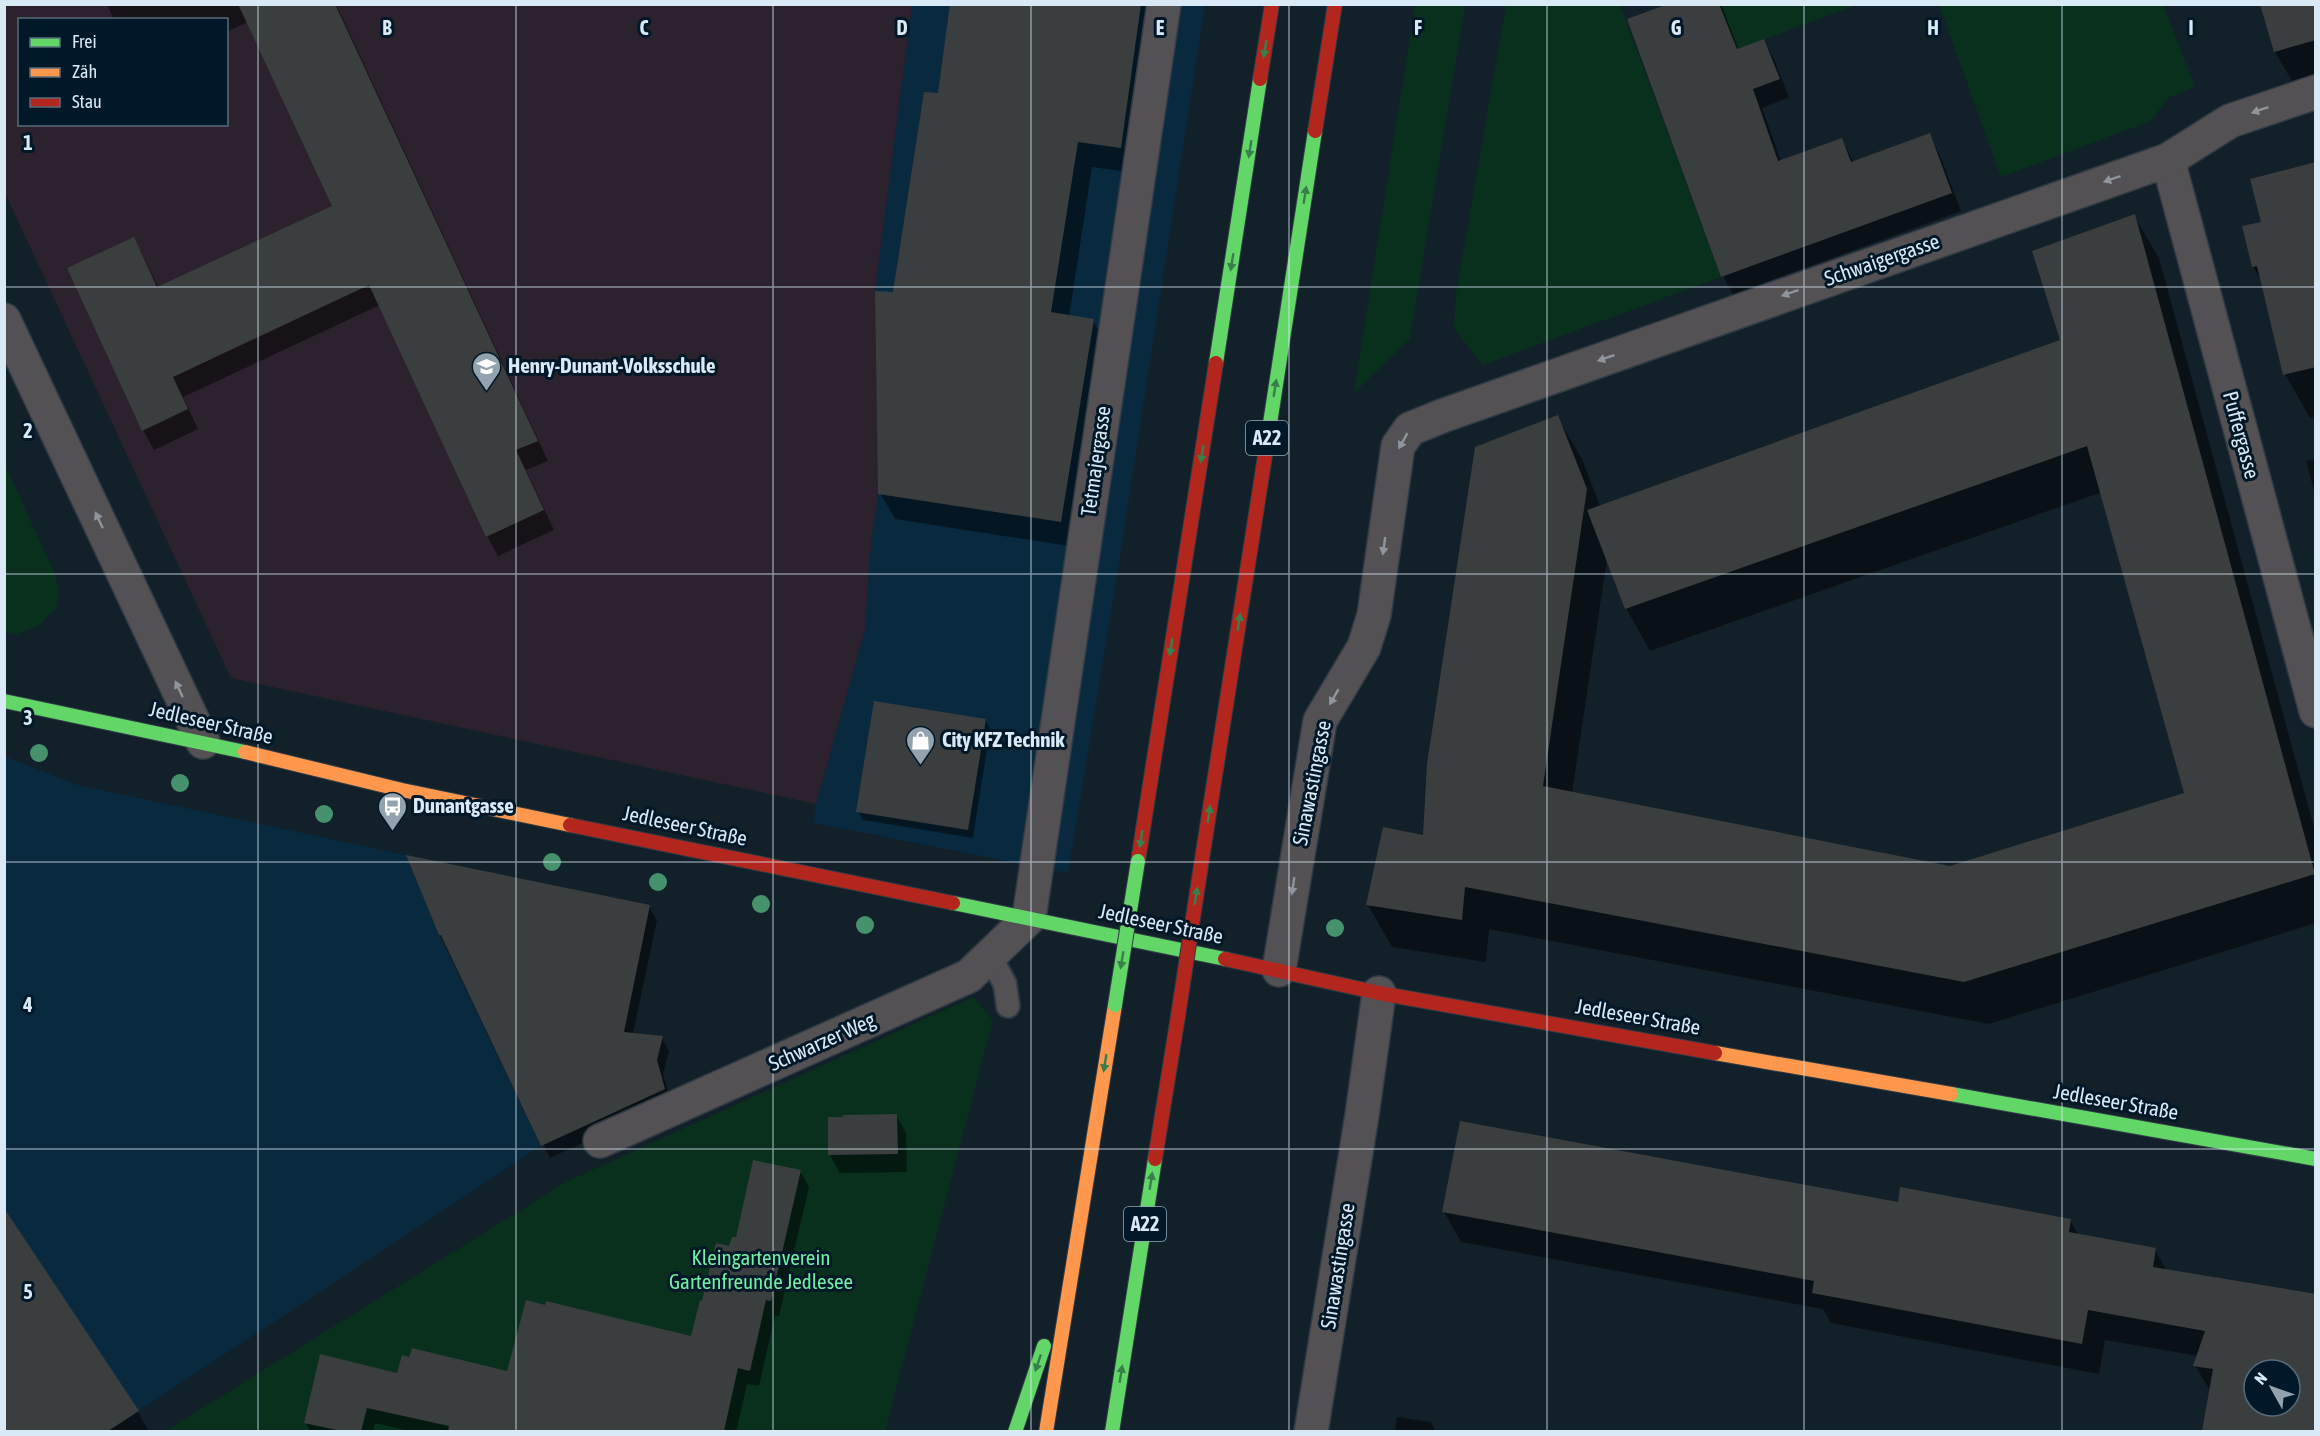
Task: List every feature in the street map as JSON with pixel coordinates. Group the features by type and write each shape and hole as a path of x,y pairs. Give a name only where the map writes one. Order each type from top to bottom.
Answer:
{"main road":[{"path":"1046,1431 1272,4"},
{"name":"A22","path":"1112,1431 1335,4"},
{"name":"Jedleseer Straße","path":"4,701 203,742 402,790 1029,918 1379,993 2316,1159"},
{"path":"1014,1431 1072,1268"}],"street":[{"name":"Tetmajergasse","path":"1029,918 1164,4"},
{"name":"Schwaigergasse","path":"1442,416 2168,160 2230,121 2316,92"},
{"name":"Puffergasse","path":"2168,160 2316,711"},
{"path":"4,320 203,742"},
{"name":"Sinawastingasse","path":"1279,970 1320,721 1364,647 1374,615 1398,446 1410,429 1442,416"},
{"name":"Schwarzer Weg","path":"600,1142 969,976 1029,918"},
{"name":"Sinawastingasse","path":"1311,1431 1379,993"}],"lane":[{"path":"990,956 1005,984 1008,1006"}],"shaded area":[{"name":"Henry-Dunant-Volksschule","path":"4,5 912,5 875,291 878,494 871,543 865,630 816,804 231,678 5,193"},
{"path":"912,5 1205,5 1114,595 1068,873 814,823 816,804 865,630 871,543 878,494 875,291"},
{"path":"4,756 77,785 406,855 439,935 541,1146 108,1431 5,1431"}],"green space":[{"path":"1415,5 1465,5 1410,338 1354,393"},
{"path":"1506,5 1620,5 1721,277 1483,365 1454,329 1456,294"},
{"path":"1720,5 1857,5 1737,49"},
{"path":"1939,5 2163,5 2195,87 2168,98 2151,121 2001,177"},
{"path":"4,463 55,574 59,592 56,609 38,626 17,634 5,632"},
{"name":"Kleingartenverein Gartenfreunde Jedlesee","path":"973,997 993,1020 885,1431 164,1432 566,1182"}],"building":[{"path":"238,4 335,4 538,441 516,450 544,510 486,537 369,285 173,377 188,409 142,431 67,268 134,237 157,287 332,206"},
{"path":"950,4 1141,4 1121,148 1078,142 1051,312 1094,319 1061,522 878,494 875,291 893,292 924,92 938,93"},
{"path":"1668,4 1719,4 1737,49 1764,39 1780,79 1753,89 1778,161 1842,138 1851,162 1930,133 1952,193 1721,277 1627,19"},
{"path":"2260,4 2316,4 2316,40 2274,52"},
{"path":"2316,162 2316,367 2283,375 2257,266 2252,267 2242,226 2261,222 2250,179"},
{"path":"2135,214 2315,874 1964,982 1465,887 1462,920 1366,905 1383,827 1423,835 1427,764 1475,447 1558,415 1587,489 1543,786 1950,866 2184,793 2087,446 1625,609 1587,510 2060,340 2032,251"},
{"name":"City KFZ Technik","path":"874,701 986,719 968,830 856,812"},
{"path":"406,855 650,905 624,1032 663,1036 657,1060 665,1089 541,1146 441,935 439,935"},
{"path":"897,1114 898,1154 828,1155 828,1117"},
{"path":"1460,1121 1898,1202 1900,1187 2071,1219 2069,1232 2156,1248 2153,1267 2316,1294 2316,1431 2202,1431 2213,1369 2193,1366 2205,1331 2088,1310 2082,1344 1812,1293 1814,1281 1442,1212"},
{"path":"753,1160 801,1170 771,1301 766,1300 750,1371 738,1368 724,1431 448,1431 449,1426 367,1408 361,1431 341,1431 304,1423 320,1354 397,1373 402,1355 409,1357 412,1348 507,1371 526,1300 545,1305 546,1301 691,1336 716,1243 729,1246 732,1237 736,1237"},
{"path":"4,1208 139,1411 108,1431 4,1431"}],"traffic: fast":[{"path":"1216,363 1260,79"},
{"path":"1267,443 1315,131"},
{"path":"4,701 245,752"},
{"path":"1115,1005 1138,861"},
{"path":"953,903 1225,959"},
{"path":"1951,1094 2316,1159"},
{"path":"1112,1432 1155,1159"},
{"path":"1015,1432 1044,1346"}],"traffic: slow":[{"path":"245,752 402,790 570,825"},
{"path":"1046,1432 1115,1005"},
{"path":"1715,1053 1951,1094"}],"traffic: jam":[{"path":"1260,79 1272,4"},
{"path":"1315,131 1335,4"},
{"path":"1138,861 1216,363"},
{"path":"1200,872 1267,443"},
{"path":"570,825 953,903"},
{"path":"1178,1016 1200,872"},
{"path":"1225,959 1379,993 1715,1053"},
{"path":"1155,1159 1178,1016"}],"place":[{"name":"Henry-Dunant-Volksschule","path":"487,392"},
{"name":"City KFZ Technik","path":"921,766"},
{"name":"Dunantgasse","path":"392,832"}]}
